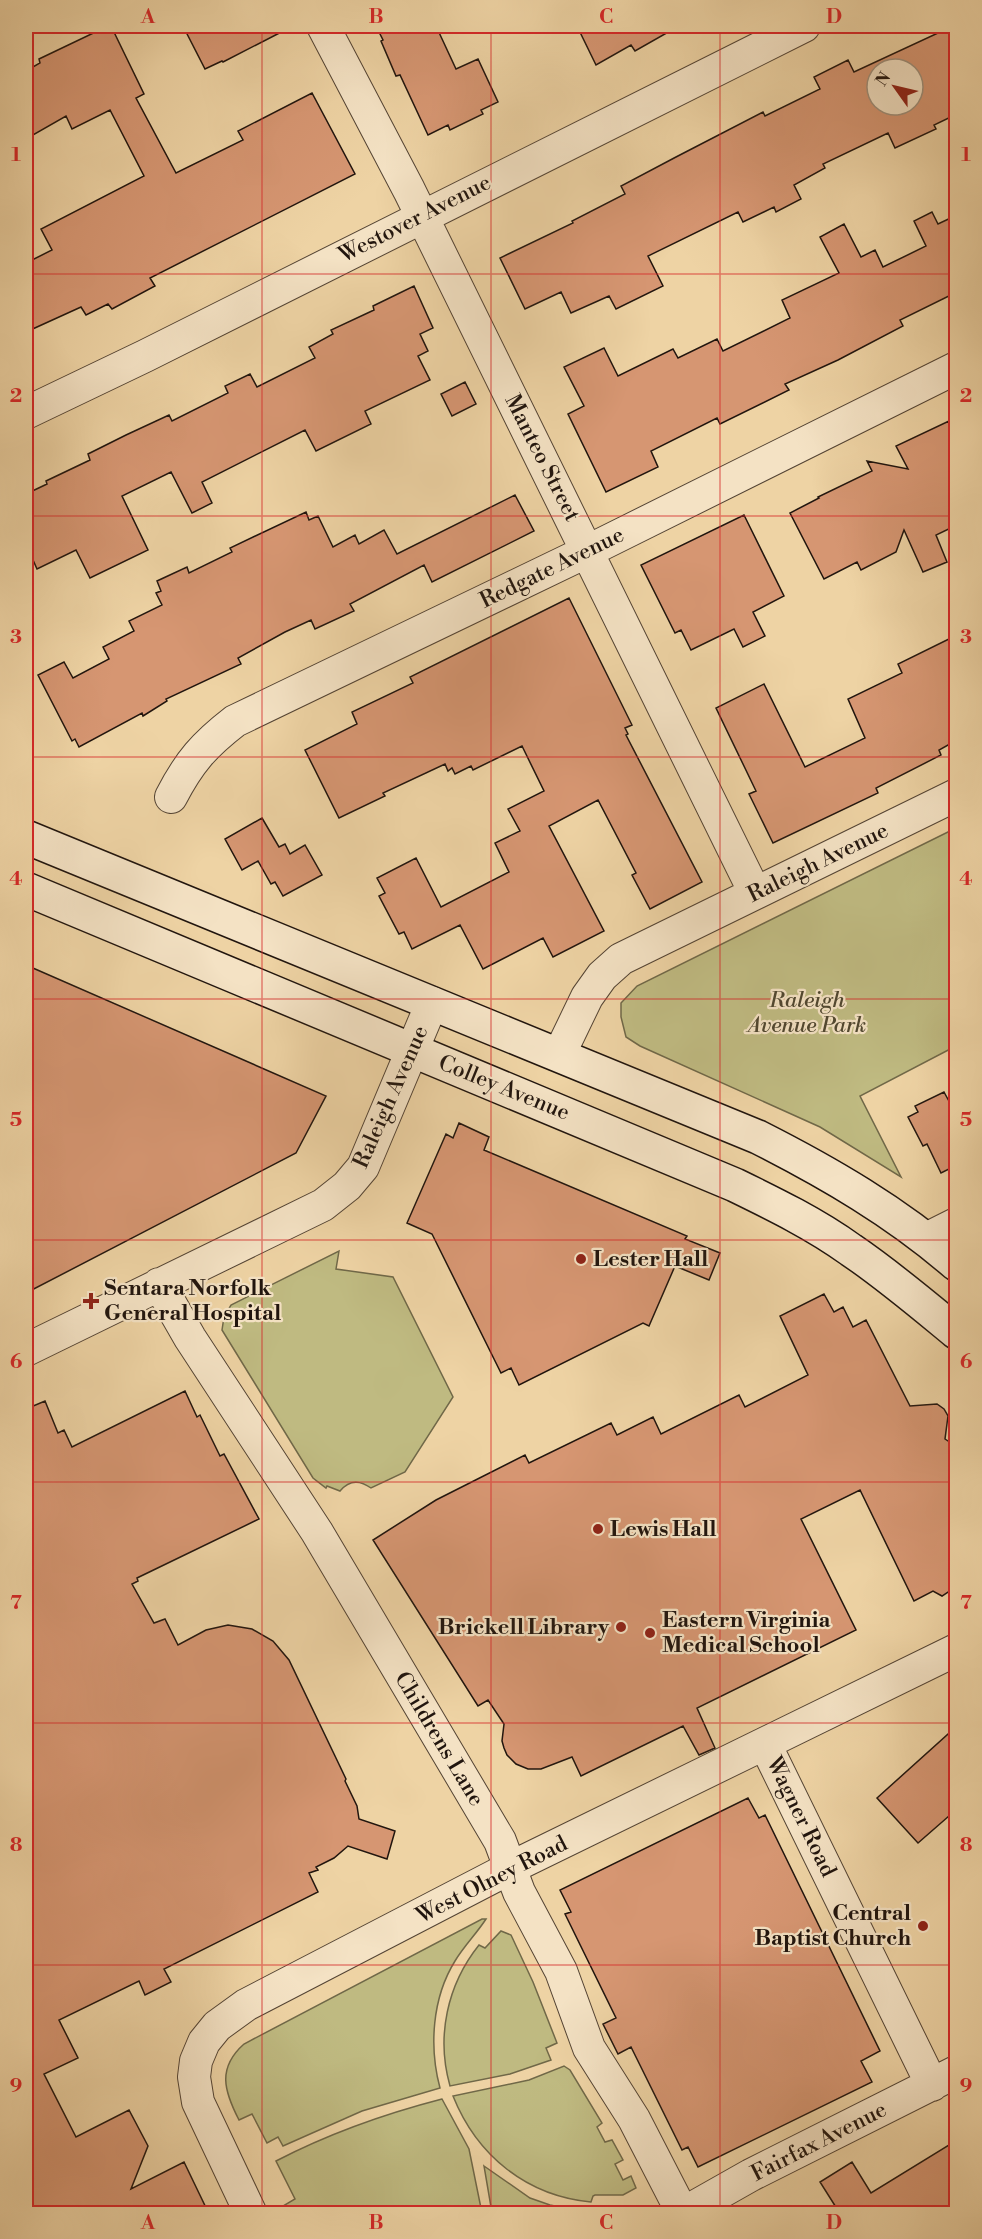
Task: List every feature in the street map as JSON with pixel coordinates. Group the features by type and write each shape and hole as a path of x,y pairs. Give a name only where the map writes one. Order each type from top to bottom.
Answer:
{"main road":[{"path":"26,837 758,1137 823,1170 895,1215 957,1264"},
{"name":"Colley Avenue","path":"26,890 735,1185 787,1211 851,1249 957,1332"}],"street":[{"name":"Manteo Street","path":"323,26 409,190 755,893"},
{"name":"Westover Avenue","path":"26,413 145,356 804,26"},
{"name":"Redgate Avenue","path":"171,796 186,769 210,740 235,721 588,551 957,368"},
{"name":"Raleigh Avenue","path":"559,1055 587,997 602,976 621,959 957,795"},
{"name":"Raleigh Avenue","path":"26,1350 323,1205 347,1186 363,1167 432,1004"},
{"path":"927,1239 957,1224"},
{"name":"Childrens Lane","path":"159,1284 190,1338 317,1532 500,1841 519,1892 561,1971 589,2048 634,2119 683,2213"},
{"name":"West Olney Road","path":"251,2214 198,2102 194,2078 196,2061 204,2042 217,2026 246,2005 510,1868 957,1650"},
{"name":"Wagner Road","path":"765,1744 944,2078"},
{"name":"Fairfax Avenue","path":"683,2213 751,2175 944,2078"}],"green space":[{"name":"Raleigh Avenue Park","path":"956,828 956,1046 860,1096 901,1177 820,1127 640,1046 626,1037 621,1017 621,1003 637,986"},
{"path":"339,1251 336,1269 393,1277 453,1397 405,1472 371,1488 355,1482 340,1491 327,1486 326,1488 313,1478 222,1330 224,1317 231,1305"},
{"path":"482,1919 486,1919 447,1975 437,2007 434,2056 440,2088 362,2111 283,2146 278,2137 267,2143 252,2114 239,2120 227,2090 226,2080 230,2062 244,2044"},
{"path":"501,1931 511,1935 533,1982 557,2043 546,2048 551,2060 510,2074 450,2086 444,2049 447,2012 452,1994 459,1977 479,1945 485,1948"},
{"path":"564,2066 570,2070 602,2123 597,2127 605,2142 612,2140 623,2160 615,2164 623,2180 631,2176 636,2188 623,2195 595,2195 591,2202 568,2198 526,2182 490,2154 463,2118 453,2096 529,2080"},
{"path":"442,2099 469,2149 482,2213 286,2213 283,2206 295,2199 276,2161 358,2125"},
{"path":"484,2166 530,2198 550,2205 590,2213 492,2213"}],"building":[{"path":"111,26 144,94 136,98 176,173 243,140 238,131 312,93 355,174 150,278 155,286 112,309 108,304 86,315 81,307 26,332 26,263 52,250 41,229 144,176 110,110 72,129 66,116 26,139 26,71 40,63 39,59"},
{"path":"183,26 293,26 205,69"},
{"path":"376,26 436,26 456,69 478,59 498,102 481,110 483,114 450,130 448,125 428,135 400,75 396,76"},
{"path":"577,26 679,26 635,51 631,45 596,65"},
{"path":"957,26 957,114 934,125 936,129 895,148 888,133 823,164 825,168 794,185 801,199 776,212 774,207 743,222 738,212 648,256 663,286 616,309 609,296 571,313 561,292 525,309 500,258 573,223 572,221 625,194 621,186 763,112 765,116 820,89 814,77 848,60 854,72 865,67 865,117 925,117 925,57 886,57"},
{"path":"932,212 938,224 957,215 957,292 900,320 903,326 838,360 785,384 789,390 720,424 717,418 651,451 658,467 606,492 568,414 584,406 564,367 604,348 618,376 673,349 678,358 717,339 723,351 790,318 782,300 839,273 820,237 844,224 861,257 875,250 883,267 926,246 914,221"},
{"path":"414,286 433,328 420,334 428,351 418,356 430,380 365,411 371,424 316,451 305,430 202,482 212,503 192,513 171,472 122,496 148,550 90,578 76,550 37,569 26,544 26,494 47,484 46,481 90,460 88,454 126,435 169,415 172,421 228,393 225,386 250,374 257,387 315,358 309,347 333,334 331,330 374,310 373,306"},
{"path":"465,382 476,404 452,416 441,394"},
{"path":"949,421 957,436 957,525 936,535 947,562 923,572 904,530 896,552 861,570 857,562 824,579 790,513 872,471 867,461 908,469 896,446"},
{"path":"515,495 534,531 432,582 424,565 350,604 354,611 315,629 311,620 285,632 238,658 241,664 166,699 167,701 143,716 142,713 79,747 75,739 72,741 38,675 64,662 73,678 109,659 103,647 134,631 129,621 162,605 156,593 161,591 157,581 187,567 189,573 232,552 230,548 306,512 309,520 318,516 333,547 355,535 359,544 384,530 397,554"},
{"path":"744,515 784,596 753,612 765,636 743,647 734,629 691,650 681,630 675,633 641,565"},
{"path":"569,598 632,725 625,728 628,734 626,735 702,882 650,909 632,875 636,873 598,800 549,826 604,931 553,957 543,938 483,969 460,925 412,949 404,932 399,934 379,896 385,893 377,878 416,858 441,907 509,872 495,843 520,831 508,809 544,791 522,746 473,770 471,766 455,774 452,768 448,771 445,764 383,793 385,796 339,818 305,750 357,724 352,712 413,683 410,677"},
{"path":"957,635 957,740 939,750 941,755 876,788 878,793 773,843 749,794 756,791 716,708 764,684 805,767 865,738 848,699 902,673 898,664"},
{"path":"262,818 279,847 285,844 290,854 305,845 322,875 283,896 275,882 271,884 258,861 242,870 225,839"},
{"path":"26,965 326,1096 296,1153 26,1293"},
{"path":"944,1092 957,1116 957,1165 941,1173 927,1144 923,1146 908,1117 918,1112 915,1106"},
{"name":"Lester Hall","path":"459,1123 489,1137 484,1150 687,1236 685,1239 720,1253 709,1280 675,1266 649,1326 643,1323 519,1385 511,1368 501,1373 432,1234 407,1223 446,1134 453,1138"},
{"name":"Lewis Hall","path":"824,1294 834,1312 843,1307 853,1327 866,1320 910,1406 937,1404 948,1416 945,1439 957,1447 957,1586 942,1596 933,1591 914,1601 860,1490 801,1519 856,1630 697,1708 715,1748 699,1755 683,1726 581,1776 572,1757 541,1769 528,1769 516,1764 504,1748 502,1741 504,1724 488,1700 478,1706 373,1540 436,1500 525,1455 529,1463 611,1423 617,1435 653,1417 661,1434 739,1395 745,1407 808,1375 780,1316"},
{"path":"185,1391 197,1417 200,1415 220,1456 224,1454 259,1519 137,1578 138,1581 132,1584 154,1623 165,1619 178,1645 206,1630 228,1625 252,1629 273,1641 289,1660 346,1779 357,1806 359,1819 395,1831 387,1859 348,1846 334,1858 316,1867 318,1870 309,1873 318,1892 164,1969 171,1982 145,1995 139,1981 59,2020 78,2058 44,2074 76,2137 129,2110 148,2146 131,2189 184,2162 209,2214 26,2214 26,1409 45,1401 58,1433 64,1430 72,1447"},
{"path":"957,1726 957,1809 918,1843 877,1798"},
{"path":"748,1798 759,1818 765,1815 880,2051 861,2061 872,2082 698,2167 688,2147 682,2150 631,2047 618,2054 603,2024 616,2018 565,1914 571,1912 560,1890"},
{"path":"957,2140 957,2209 949,2214 837,2214 839,2212 820,2182 852,2162 871,2193"}],"place":[{"name":"Lester Hall","path":"581,1259"},
{"name":"Sentara Norfolk General Hospital","path":"91,1301"},
{"name":"Lewis Hall","path":"598,1529"},
{"name":"Brickell Library","path":"621,1627"},
{"name":"Eastern Virginia Medical School","path":"650,1633"},
{"name":"Central Baptist Church","path":"923,1926"}]}
